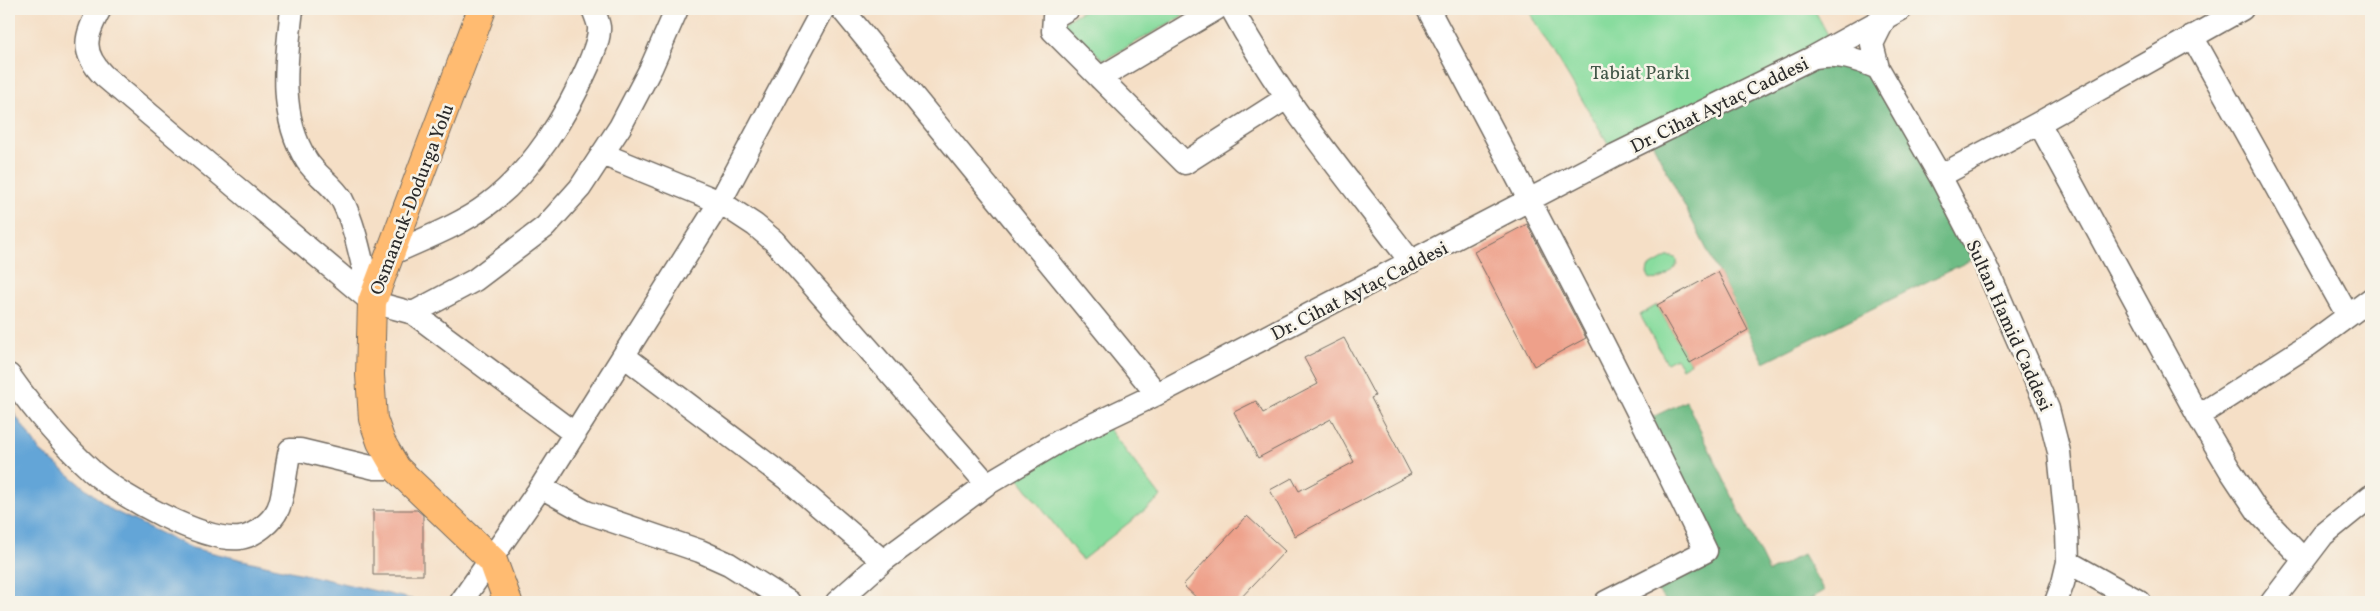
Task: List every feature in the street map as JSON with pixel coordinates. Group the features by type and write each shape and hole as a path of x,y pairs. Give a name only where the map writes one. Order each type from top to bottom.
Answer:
{"main road":[{"name":"Osmancık-Dodurga Yolu","path":"482,9 372,302 370,375 373,419 381,442 396,468 491,559"},
{"path":"491,559 497,568 504,595 508,602"}],"street":[{"path":"100,9 90,26 87,42 88,55 93,66 372,302 413,313 575,434"},
{"path":"292,9 286,59 286,91 292,124 306,160 313,170 333,188 348,214 372,302"},
{"path":"391,254 453,225 486,206 505,189 536,154 566,112 594,50 599,28 593,9"},
{"path":"413,313 475,280 545,227 580,188 620,127 651,68 677,9"},
{"path":"461,602 541,487 720,202 823,9"},
{"path":"842,9 1157,394"},
{"path":"1068,9 1054,17 1053,31 1185,163 1288,97"},
{"path":"1100,78 1216,9"},
{"path":"1232,9 1248,39 1288,97 1411,262"},
{"path":"1428,9 1531,200 1644,421 1706,551 1606,602"},
{"path":"1940,176 2039,123 2242,9"},
{"name":"Dr. Cihat Aytaç Caddesi","path":"837,602 883,561 987,484 1063,439 1157,394 1615,155 1812,58 1893,13"},
{"name":"Sultan Hamid Caddesi","path":"1893,13 1872,44 1878,68 1940,176 1981,256 2048,409 2054,431 2063,484 2068,562 2056,602"},
{"path":"2192,36 2348,316"},
{"path":"1812,58 1837,55 1878,68"},
{"path":"2039,123 2198,416 2258,512 2304,560"},
{"path":"602,154 720,202 755,225 790,258 987,484"},
{"path":"2198,416 2310,344 2371,299"},
{"path":"624,356 791,482 883,561"},
{"path":"9,375 32,408 66,446 95,474 169,519 220,537 241,538 262,528 278,509 290,450 300,450 375,468 396,468"},
{"path":"541,487 586,512 700,551 729,564 788,602"},
{"path":"2272,602 2323,535 2371,496"},
{"path":"2068,562 2140,602"}],"green space":[{"path":"1086,9 1195,9 1104,60 1063,25 1065,21"},
{"name":"Tabiat Parkı","path":"1528,9 1814,9 1834,46 1615,155"},
{"path":"1812,58 1878,68 1981,255 1764,362 1650,138"},
{"path":"1667,257 1677,260 1674,269 1663,277 1650,279 1647,273 1648,268"},
{"path":"1657,305 1690,363 1682,368 1676,358 1667,363 1640,315"},
{"path":"1686,401 1769,572 1803,554 1824,591 1805,602 1667,602 1649,580 1705,551 1644,421"},
{"path":"1102,420 1161,497 1082,560 1011,469"}],"water":[{"path":"9,406 40,451 112,510 192,548 423,602 9,602"}],"building":[{"path":"1527,224 1586,338 1534,366 1474,252"},
{"path":"1718,272 1748,330 1690,363 1657,305"},
{"path":"1344,338 1375,396 1371,398 1411,474 1295,536 1270,490 1292,478 1299,491 1354,462 1331,419 1258,458 1234,412 1256,401 1263,413 1318,384 1304,358"},
{"path":"373,510 417,510 423,515 423,575 373,575"},
{"path":"1247,516 1285,551 1237,602 1201,602 1183,585"}]}
